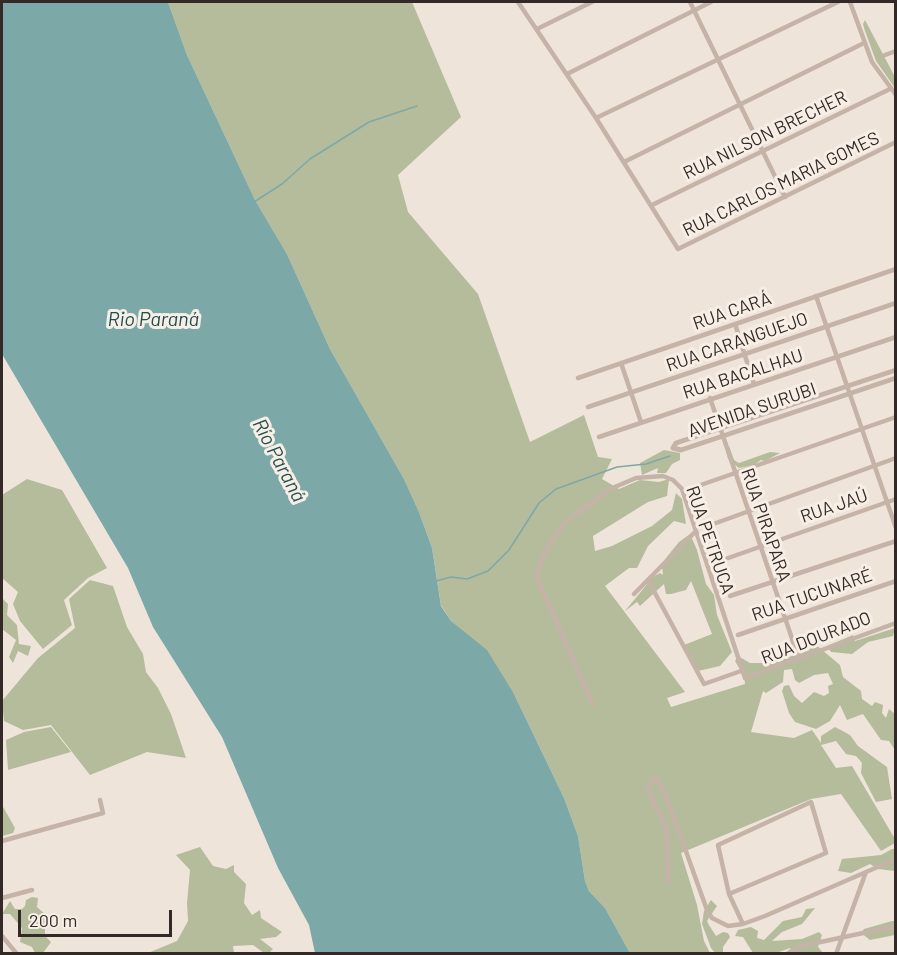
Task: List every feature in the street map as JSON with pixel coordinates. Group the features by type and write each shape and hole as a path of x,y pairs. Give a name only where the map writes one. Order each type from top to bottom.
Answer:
{"street":[{"path":"518,2 652,205"},
{"path":"537,29 591,2"},
{"path":"690,2 785,197"},
{"path":"567,74 711,2"},
{"path":"596,118 838,2"},
{"path":"850,2 872,62 896,95"},
{"path":"624,162 864,43"},
{"path":"885,55 896,51"},
{"name":"RUA NILSON BRECHER","path":"652,205 890,89"},
{"name":"RUA CARLOS MARIA GOMES","path":"652,205 678,249 896,142"},
{"name":"RUA CARÁ","path":"578,378 896,269"},
{"path":"816,296 896,528"},
{"name":"RUA CARANGUEJO","path":"588,407 896,303"},
{"path":"735,324 753,384"},
{"name":"RUA BACALHAU","path":"598,437 896,337"},
{"path":"621,363 642,422"},
{"name":"AVENIDA SURUBI","path":"896,370 675,443 674,448 681,450 896,378"},
{"name":"RUA PIRAPARA","path":"710,398 799,659"},
{"path":"692,488 896,417"},
{"path":"705,527 748,509 896,458"},
{"name":"RUA PETRUCA","path":"593,705 536,575 549,544 567,521 610,489 636,478 657,476 673,480 682,489 745,678"},
{"name":"RUA JAÚ","path":"714,563 896,500"},
{"path":"634,594 695,532"},
{"path":"730,596 771,580 896,541"},
{"path":"648,580 704,684 741,671"},
{"name":"RUA TUCUNARÉ","path":"738,635 896,581"},
{"name":"RUA DOURADO","path":"745,678 896,623"},
{"path":"668,882 665,829 647,788 656,778 664,790 707,910 712,918 728,926 743,924 896,859"},
{"path":"2,841 97,816 103,813 100,800"},
{"path":"729,894 826,853 811,802 718,845 729,894 743,924"},
{"path":"836,954 866,871"},
{"path":"2,898 32,890"},
{"path":"787,954 797,947 896,926"},
{"path":"2,936 17,954"}],"green space":[{"path":"168,2 412,2 461,117 398,175 408,212 478,294 530,442 584,415 598,457 612,459 602,479 619,489 640,480 659,482 669,479 667,496 648,502 593,536 595,551 612,546 652,526 672,510 676,493 682,499 686,524 674,521 648,546 637,568 629,568 605,586 685,692 667,698 671,707 745,684 744,676 735,661 738,656 750,663 766,663 792,656 790,636 798,639 801,651 808,651 815,644 840,665 843,677 861,691 862,699 872,706 875,702 883,705 882,713 886,718 889,709 895,714 895,750 889,741 881,740 863,714 847,720 840,705 830,721 816,729 795,722 789,713 782,691 784,686 789,685 794,696 802,703 814,692 824,696 829,693 828,686 833,684 828,673 814,675 799,683 795,680 792,669 784,670 783,682 766,693 763,691 751,732 794,738 812,730 821,743 821,736 835,727 850,735 858,746 887,767 892,799 876,802 861,773 862,763 856,756 846,754 836,741 821,745 836,768 852,766 895,839 895,843 881,851 841,794 811,799 681,853 697,905 704,941 710,953 630,953 605,908 589,891 585,881 578,836 564,798 514,694 451,621 441,605 432,548 419,512 404,479 330,349 287,254 255,200 187,55"},
{"path":"865,20 895,77 895,88 876,61 863,24"},
{"path":"725,446 729,446 734,460 739,463 770,452 780,453 765,461 761,460 754,465 739,468 728,459"},
{"path":"664,450 680,453 680,460 672,464 666,473 657,473 658,468 642,475 640,463"},
{"path":"27,479 62,490 107,568 88,578 64,600 72,625 43,649 20,621 13,604 18,592 2,578 2,495"},
{"path":"690,534 706,584 714,595 717,615 732,652 720,666 698,671 684,645 712,634 691,581 686,590 671,594 666,594 664,584 640,606 637,602 625,611 653,577 660,573 663,575 662,567 666,558 679,542"},
{"path":"90,580 113,586 127,627 143,654 146,672 158,688 171,714 186,758 147,752 90,775 51,725 23,730 4,721 2,701 38,658 75,628 69,599"},
{"path":"2,598 8,604 7,615 17,625 19,644 31,646 28,656 18,651 13,663 9,657 16,640 2,629"},
{"path":"895,628 893,636 868,642 852,654 831,652 827,646 853,635 855,641"},
{"path":"51,727 71,752 8,770 6,740 24,732"},
{"path":"2,805 15,828 13,833 2,836"},
{"path":"200,847 213,866 226,869 234,865 234,872 246,884 244,903 252,915 260,910 261,918 282,932 276,937 260,939 273,949 269,953 264,953 253,945 233,946 234,953 148,953 177,941 188,921 190,870 176,855"},
{"path":"895,849 895,871 878,869 870,864 851,873 838,871 842,859 881,855"},
{"path":"32,897 38,898 37,907 45,914 45,936 51,942 43,953 35,953 32,947 20,942 22,928 10,914 2,914 10,901 15,909 22,909 26,900"},
{"path":"711,900 717,906 707,921 709,925 716,936 723,932 728,933 730,937 723,947 723,953 715,953 711,948 702,924 704,911"},
{"path":"815,908 802,924 782,932 772,941 802,939 819,932 822,935 818,947 824,954 793,953 790,948 776,953 753,953 743,937 735,936 738,930 751,927 758,931 757,938 764,940 783,921 802,917 806,909"},
{"path":"895,921 895,935 870,940 861,933 864,929"}],"water":[{"name":"Rio Paraná","path":"2,2 168,2 187,55 255,200 287,254 330,349 404,479 419,512 432,548 441,606 451,621 487,650 514,694 564,798 578,836 585,881 589,891 605,908 630,953 315,953 309,925 278,868 222,737 153,627 128,568 2,354"}],"waterway":[{"path":"254,202 282,184 310,159 369,122 417,106"},
{"path":"436,581 451,577 467,579 488,571 509,550 539,503 556,489 617,467 646,464 670,456"}],"water label":[{"name":"Río Paraná","path":"279,460"}]}
